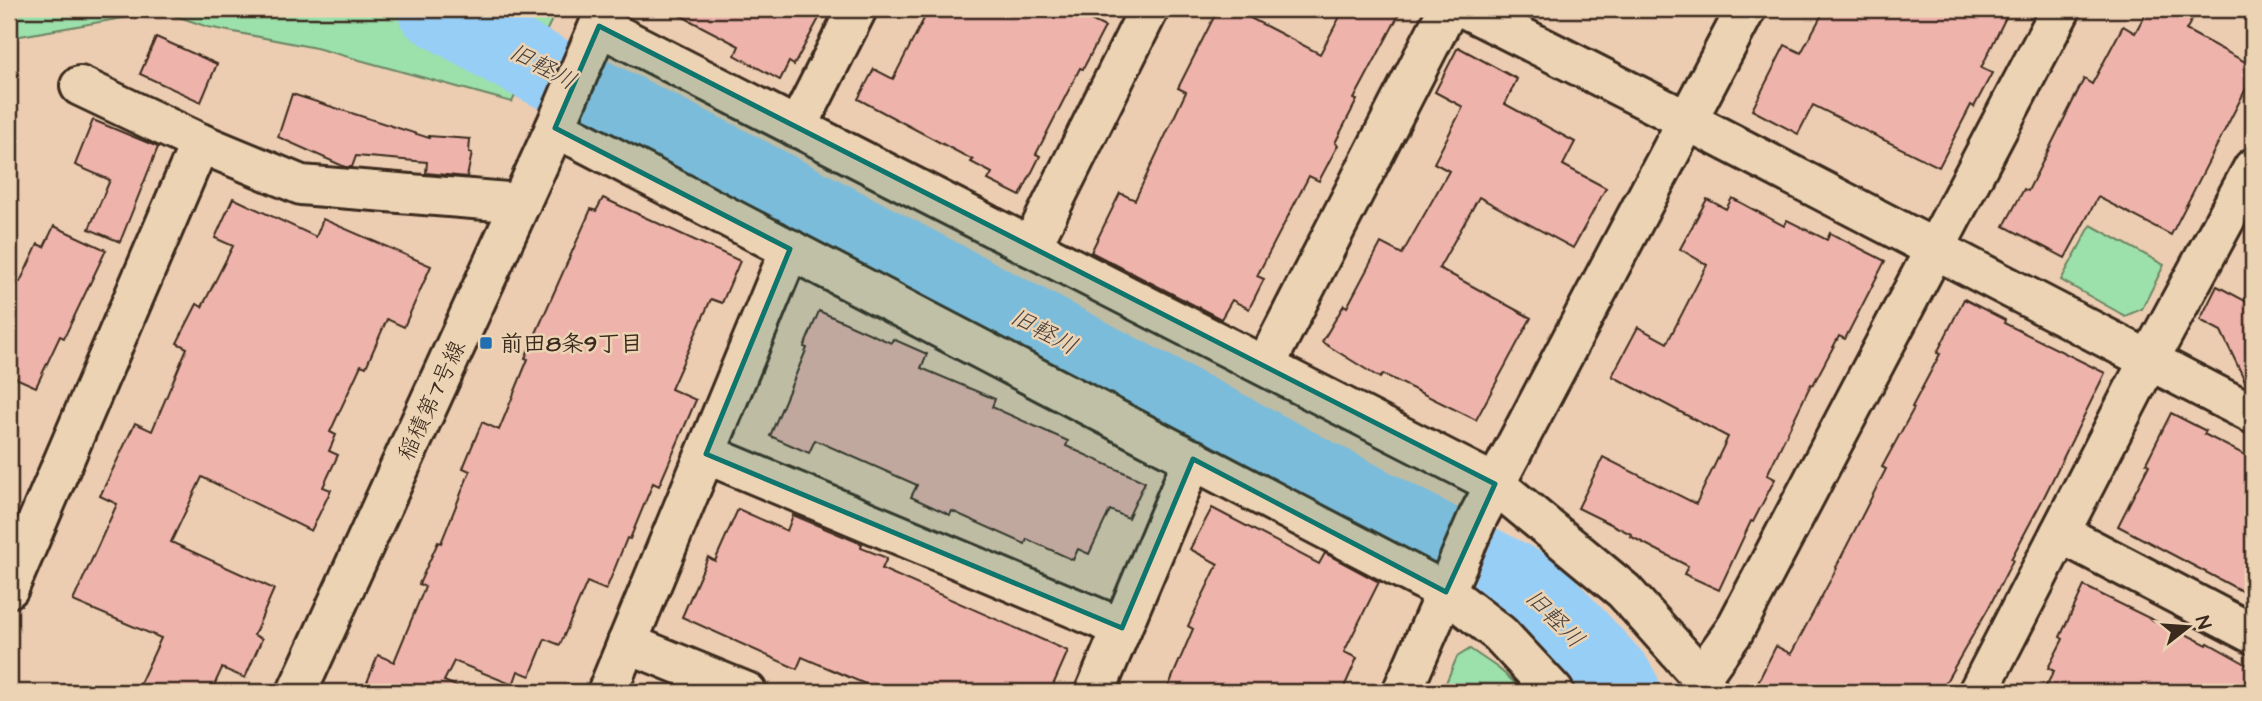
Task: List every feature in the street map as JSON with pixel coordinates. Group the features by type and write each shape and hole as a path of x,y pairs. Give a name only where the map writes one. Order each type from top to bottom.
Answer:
{"street":[{"path":"797,128 857,9"},
{"path":"1031,247 1149,9"},
{"path":"1265,366 1448,9"},
{"path":"1466,9 2253,414"},
{"path":"1402,692 1478,517 1746,9"},
{"path":"602,18 797,128 1495,484 1624,591 1705,685 2061,9"},
{"name":"稲積第7号線","path":"297,692 521,203 602,18"},
{"path":"80,86 200,143 301,185 521,203"},
{"path":"559,118 790,249 1193,459 1450,583 1554,692"},
{"path":"9,588 200,143"},
{"path":"1978,692 2149,360 2253,169"},
{"path":"607,692 790,249"},
{"path":"706,454 1122,628"},
{"path":"1095,692 1193,459"},
{"path":"2060,533 2253,634"},
{"path":"627,643 747,692"}],"highlighted area":[{"path":"599,26 1495,484 1446,592 1193,459 1122,628 706,454 790,249 555,128"}],"green space":[{"path":"9,9 557,9 512,102 316,48 208,27 162,11 9,38"},
{"path":"2091,225 2164,265 2142,309 2125,316 2061,280"},
{"path":"1470,649 1498,668 1525,692 1442,692 1457,657"}],"building":[{"path":"668,9 824,9 794,65 789,62 780,80 735,55 739,46"},
{"path":"929,9 1069,9 1105,27 1083,69 1080,68 1036,154 1040,156 1020,196 988,180 992,173 971,162 973,160 858,99 874,69 893,79"},
{"path":"1218,9 1233,9 1320,54 1344,9 1402,9 1354,99 1357,100 1335,143 1338,145 1319,181 1309,176 1257,276 1264,279 1249,309 1232,300 1221,319 1091,252 1120,193 1135,200 1186,92 1178,88"},
{"path":"1825,9 2010,9 1981,68 1992,73 1974,107 1971,105 1939,167 1813,105 1798,134 1752,110 1785,45 1801,53"},
{"path":"2148,9 2198,9 2186,30 2253,66 2253,75 2171,235 2098,197 2065,258 2004,226 2024,189 2028,191 2084,79 2092,84 2123,26 2135,33"},
{"path":"156,37 217,64 201,102 140,74"},
{"path":"1458,47 1517,79 1505,104 1575,142 1563,165 1606,188 1573,248 1479,197 1439,268 1531,318 1476,420 1383,374 1380,378 1322,342 1344,305 1347,307 1381,243 1402,254 1449,171 1434,163 1463,107 1435,92"},
{"path":"292,94 429,138 470,139 469,152 472,153 467,177 426,173 427,162 356,156 352,167 345,167 278,137"},
{"path":"93,120 158,147 120,242 89,229 110,180 75,165"},
{"path":"233,198 316,237 323,219 431,266 404,327 387,319 366,367 361,365 330,432 336,435 329,451 338,455 323,487 331,490 311,531 202,477 171,542 274,589 254,635 262,639 245,678 222,668 211,692 136,692 161,638 73,601 117,504 100,496 135,423 152,431 187,348 177,343 197,304 202,307 233,246 215,238"},
{"path":"603,198 740,261 722,303 711,299 671,389 696,400 659,486 653,483 606,590 587,582 560,645 545,639 530,676 518,671 513,685 454,661 444,681 467,692 382,692 366,685 378,655 394,662 425,587 419,584 438,542 441,543 470,471 463,468 482,422 499,430 528,359 525,358 591,209 596,211"},
{"path":"1732,198 1784,226 1787,220 1827,240 1830,233 1885,261 1845,339 1839,336 1813,385 1811,384 1767,475 1775,479 1753,522 1751,521 1719,590 1684,574 1688,566 1578,508 1603,457 1696,504 1728,437 1612,376 1638,327 1667,343 1707,265 1680,249 1707,199 1726,209"},
{"path":"54,226 106,250 64,338 60,336 36,387 9,375 9,277 20,282 38,244 44,247"},
{"path":"2217,286 2253,305 2253,389 2248,387 2221,331 2200,320"},
{"path":"1964,299 2005,320 2004,323 2105,373 1989,607 1940,692 1753,692 1776,646 1791,654 1886,469 1882,467 1914,408 1912,407 1940,354 1937,353"},
{"path":"819,311 891,343 893,339 927,354 921,368 995,399 992,407 1068,441 1066,446 1145,482 1128,518 1110,510 1089,554 1078,549 1073,560 1027,539 1025,544 952,511 950,515 911,497 917,485 815,440 809,453 770,436 807,348 804,347"},
{"path":"2171,413 2206,431 2204,434 2253,459 2253,597 2118,526 2149,465 2146,463"},
{"path":"1212,508 1319,564 1325,553 1379,582 1344,652 1357,658 1342,692 1166,692 1193,629 1188,626 1218,564 1190,549"},
{"path":"738,509 787,531 793,515 862,544 861,548 887,558 882,569 1068,651 1050,692 884,692 802,657 797,669 682,617 708,557 715,561"},
{"path":"2084,586 2167,627 2168,625 2207,645 2208,643 2253,668 2253,692 2043,692 2054,671 2048,668"}],"waterway":[{"name":"旧軽川","path":"434,9 507,51 722,160 1536,591 1616,678 1624,692"}],"place":[{"name":"前田8条9丁目","path":"486,343"}]}
